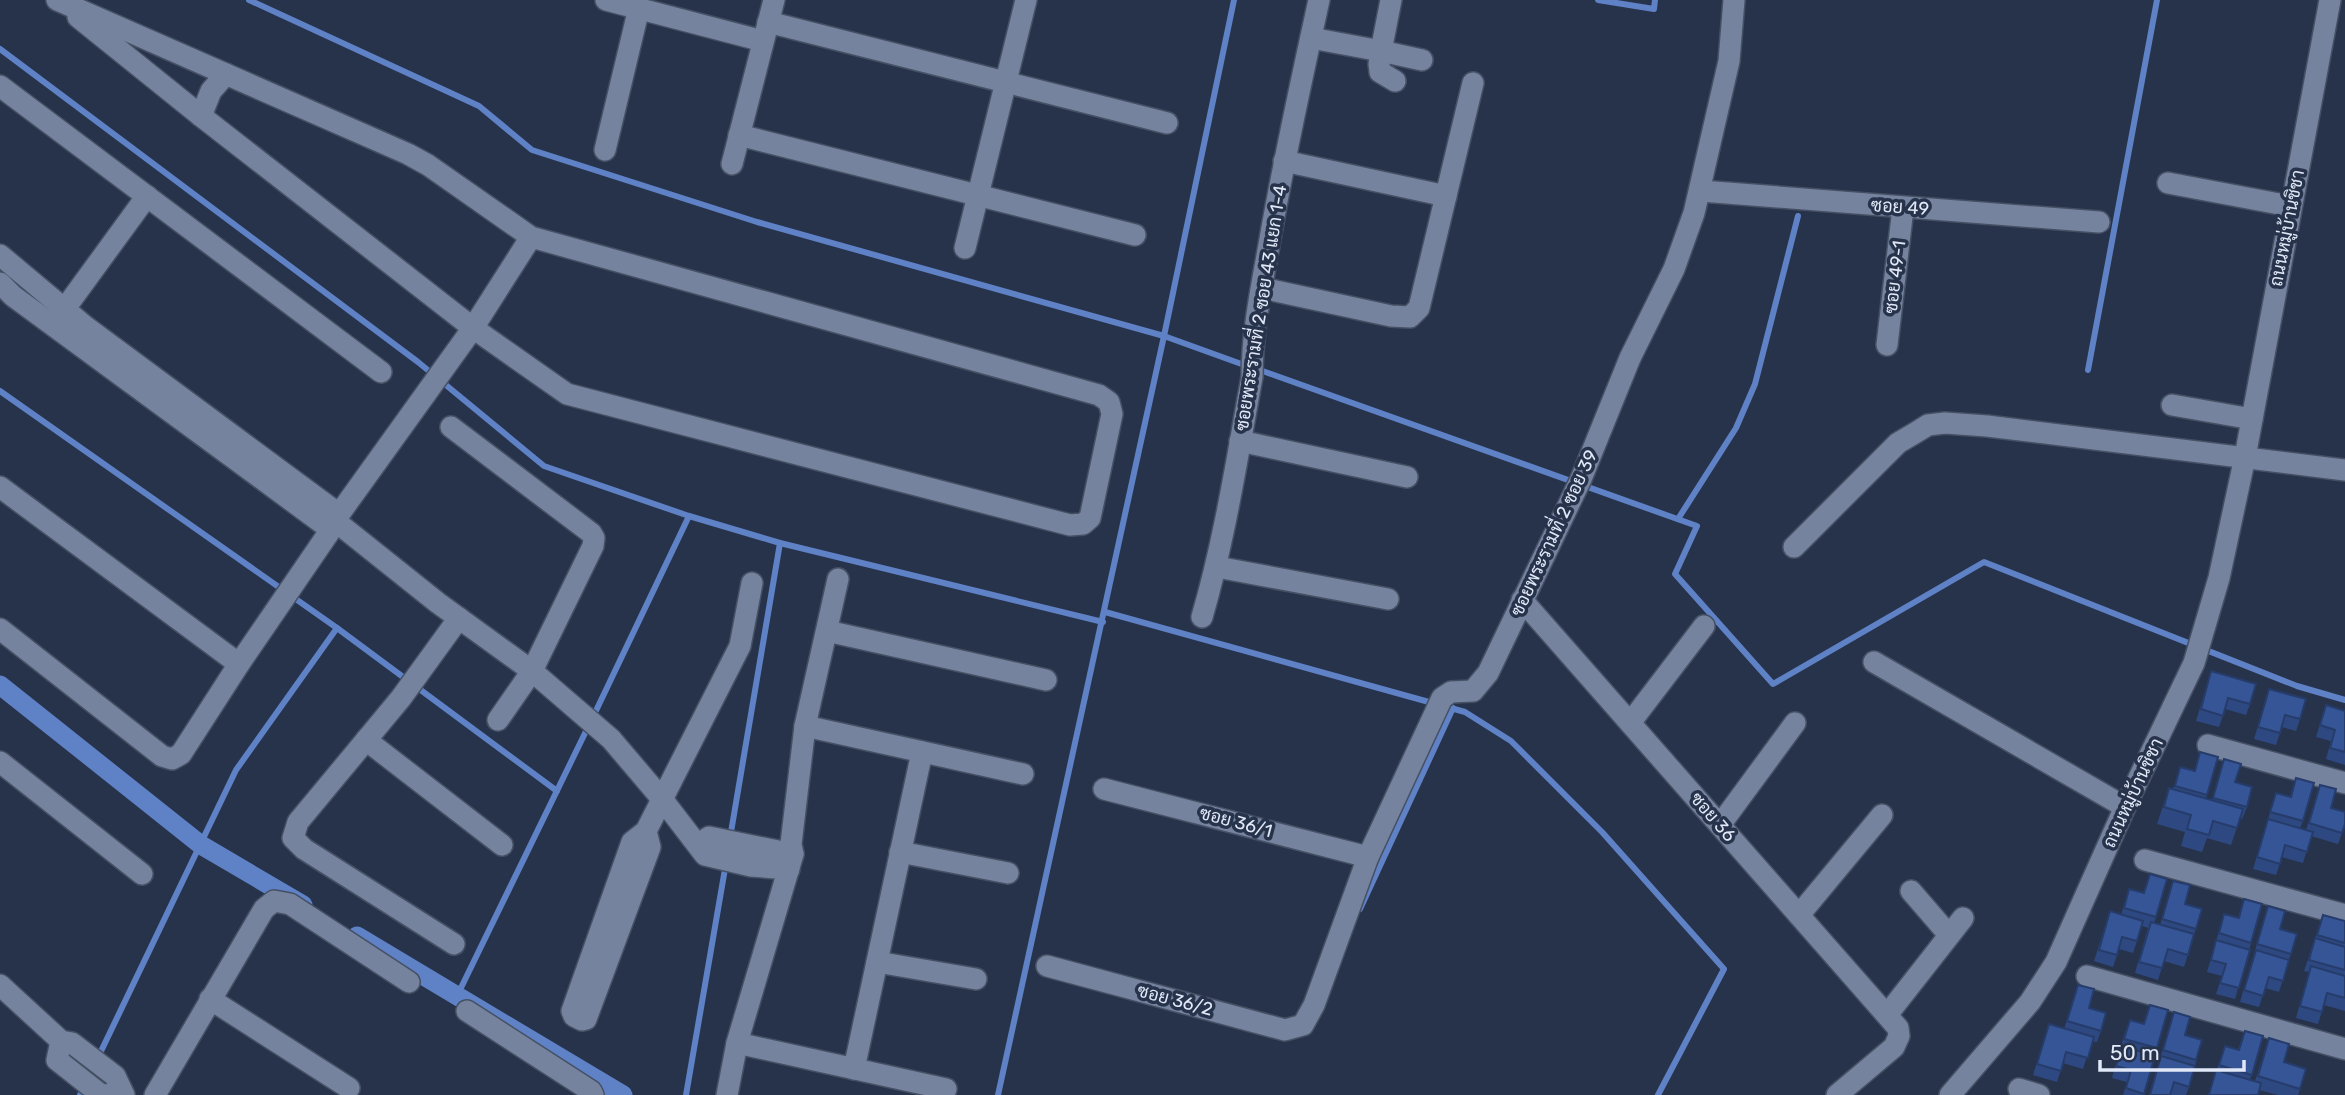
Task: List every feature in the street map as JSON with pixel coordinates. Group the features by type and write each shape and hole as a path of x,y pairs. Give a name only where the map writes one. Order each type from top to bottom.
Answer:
{"street":[{"path":"57,0 418,160 531,236 1099,396 1109,402 1112,414 1090,518 1083,524 1070,525 567,394 473,328 57,0"},
{"path":"606,0 1005,83 1167,123"},
{"path":"732,164 774,0"},
{"path":"965,248 1026,0"},
{"name":"ซอยพระรามที่ 2 ซอย 43 แยก 1-4","path":"1202,617 1217,567 1252,377 1252,354 1284,161 1320,0"},
{"path":"1391,0 1379,64 1380,72 1395,81"},
{"name":"ซอยพระรามที่ 2 ซอย 39","path":"1303,1025 1314,1005 1368,858 1442,698 1451,692 1473,691 1489,673 1577,488 1630,358 1674,269 1701,191 1729,61 1734,0"},
{"name":"ถนนหมู่บ้านชิชา","path":"1950,1095 2030,1002 2056,962 2125,807 2194,663 2204,634 2245,457 2330,0"},
{"path":"605,150 639,8"},
{"path":"1311,38 1422,60"},
{"path":"201,116 211,91 226,74"},
{"path":"1262,288 1391,316 1410,317 1419,308 1473,83"},
{"path":"0,86 381,372"},
{"path":"739,135 1135,234"},
{"path":"1284,161 1446,196"},
{"path":"2168,183 2290,206"},
{"name":"ซอย 49","path":"1701,191 2099,222"},
{"path":"59,317 147,196"},
{"name":"ซอย 49-1","path":"1887,345 1903,208"},
{"path":"0,629 162,756 172,759 181,754 335,522 442,374 531,236"},
{"path":"0,255 59,317 532,671 611,739 704,845 733,853 791,862"},
{"path":"0,283 13,296 59,317"},
{"path":"2172,405 2252,419"},
{"path":"1794,547 1898,443 1928,425 1945,423 1987,426 2345,470"},
{"path":"451,427 591,533 594,538 593,546 532,671 498,720"},
{"path":"1240,441 1407,477"},
{"path":"0,486 239,664"},
{"path":"1217,567 1388,599"},
{"path":"727,1095 737,1043 791,862 805,726 838,579"},
{"path":"646,831 650,847 586,1019 582,1020 572,1012 632,842 646,831 740,646 752,583"},
{"name":"ซอย 36","path":"1522,600 1898,1028 1899,1037 1894,1046 1836,1095"},
{"path":"454,944 303,849 293,838 298,822 401,698 459,618"},
{"path":"1630,723 1704,626"},
{"path":"827,631 1046,680"},
{"path":"1874,662 2125,807"},
{"path":"1720,825 1795,723"},
{"path":"805,726 1023,774"},
{"path":"366,740 502,845"},
{"path":"2208,744 2345,783"},
{"path":"854,1069 922,752"},
{"path":"0,762 142,874"},
{"name":"ซอย 36/1","path":"1104,789 1368,858"},
{"path":"1799,915 1882,815"},
{"path":"900,852 1008,873"},
{"path":"2145,860 2345,915"},
{"path":"1887,1015 1956,927 1911,891"},
{"path":"155,1095 264,909 274,901 290,904 409,982"},
{"path":"877,962 976,979"},
{"name":"ซอย 36/2","path":"1047,966 1284,1030 1303,1025"},
{"path":"2087,976 2345,1049"},
{"path":"0,985 69,1044 115,1076 124,1095"},
{"path":"211,999 349,1088"},
{"path":"467,1011 591,1091 593,1095"},
{"path":"737,1043 946,1089"},
{"path":"69,1044 57,1060 101,1092"}],"building":[{"path":"2211,671 2256,684 2250,704 2228,698 2223,716 2201,709"},
{"path":"2269,689 2306,699 2300,719 2285,715 2280,733 2258,727"},
{"path":"2326,705 2345,711 2345,752 2330,748 2335,730 2320,725"},
{"path":"2200,752 2218,757 2207,795 2175,786 2180,767 2195,771"},
{"path":"2224,759 2241,764 2235,782 2252,787 2247,807 2213,798"},
{"path":"2296,778 2314,783 2303,821 2270,812 2276,793 2291,797"},
{"path":"2320,785 2336,789 2331,808 2345,812 2342,833 2309,823"},
{"path":"2169,788 2243,809 2237,828 2213,821 2209,835 2187,829 2191,815 2164,807"},
{"path":"2268,819 2313,832 2307,852 2285,845 2280,864 2257,857"},
{"path":"2150,874 2167,879 2156,917 2124,908 2129,889 2144,893"},
{"path":"2173,881 2190,885 2185,904 2202,909 2196,929 2162,919"},
{"path":"2244,899 2262,904 2251,943 2219,933 2224,914 2239,918"},
{"path":"2268,906 2285,911 2280,929 2297,934 2291,954 2257,944"},
{"path":"2110,911 2143,921 2137,941 2122,937 2117,955 2099,950"},
{"path":"2323,915 2345,921 2345,943 2317,935"},
{"path":"2151,922 2194,934 2188,955 2168,949 2162,968 2139,962"},
{"path":"2315,938 2345,947 2345,970 2309,960"},
{"path":"2216,940 2250,950 2239,988 2220,983 2226,964 2211,960"},
{"path":"2256,950 2289,960 2283,981 2269,977 2263,996 2244,990"},
{"path":"2311,966 2345,976 2345,998 2327,993 2322,1012 2300,1006"},
{"path":"2078,985 2094,989 2089,1008 2106,1013 2101,1031 2067,1021"},
{"path":"2150,1005 2168,1010 2157,1048 2124,1039 2130,1020 2144,1024"},
{"path":"2174,1012 2190,1017 2185,1035 2202,1040 2196,1060 2163,1050"},
{"path":"2049,1024 2094,1037 2088,1058 2066,1052 2061,1071 2037,1064"},
{"path":"2245,1031 2263,1036 2252,1075 2219,1065 2225,1046 2239,1050"},
{"path":"2269,1038 2289,1044 2284,1062 2306,1069 2300,1089 2258,1076"},
{"path":"2122,1046 2155,1056 2144,1094 2126,1088 2131,1070 2116,1066"},
{"path":"2161,1056 2195,1066 2189,1087 2174,1082 2170,1095 2150,1095"},
{"path":"2216,1070 2261,1083 2258,1095 2209,1095"}],"waterway":[{"path":"249,0 479,106 532,150 757,222 1164,336 1247,366"},
{"path":"998,1095 1164,336 1234,0"},
{"path":"1598,0 1654,9 1655,0"},
{"path":"2088,370 2157,0"},
{"path":"0,49 418,362 544,466 689,516 780,543 1103,622"},
{"path":"1678,519 1736,428 1755,384 1798,216"},
{"path":"1257,369 1697,526 1675,574 1773,684 1984,562 2297,686 2345,700"},
{"path":"0,391 337,628"},
{"path":"593,717 689,516"},
{"path":"730,838 780,543"},
{"path":"1105,612 1465,712 1511,741 1602,832 1724,969 1658,1095"},
{"path":"80,1095 236,770 337,628 557,791"},
{"path":"0,685 201,845 303,905"},
{"path":"1360,909 1453,708"},
{"path":"457,996 588,727"},
{"path":"686,1095 726,863"},
{"path":"357,936 623,1095"}]}
